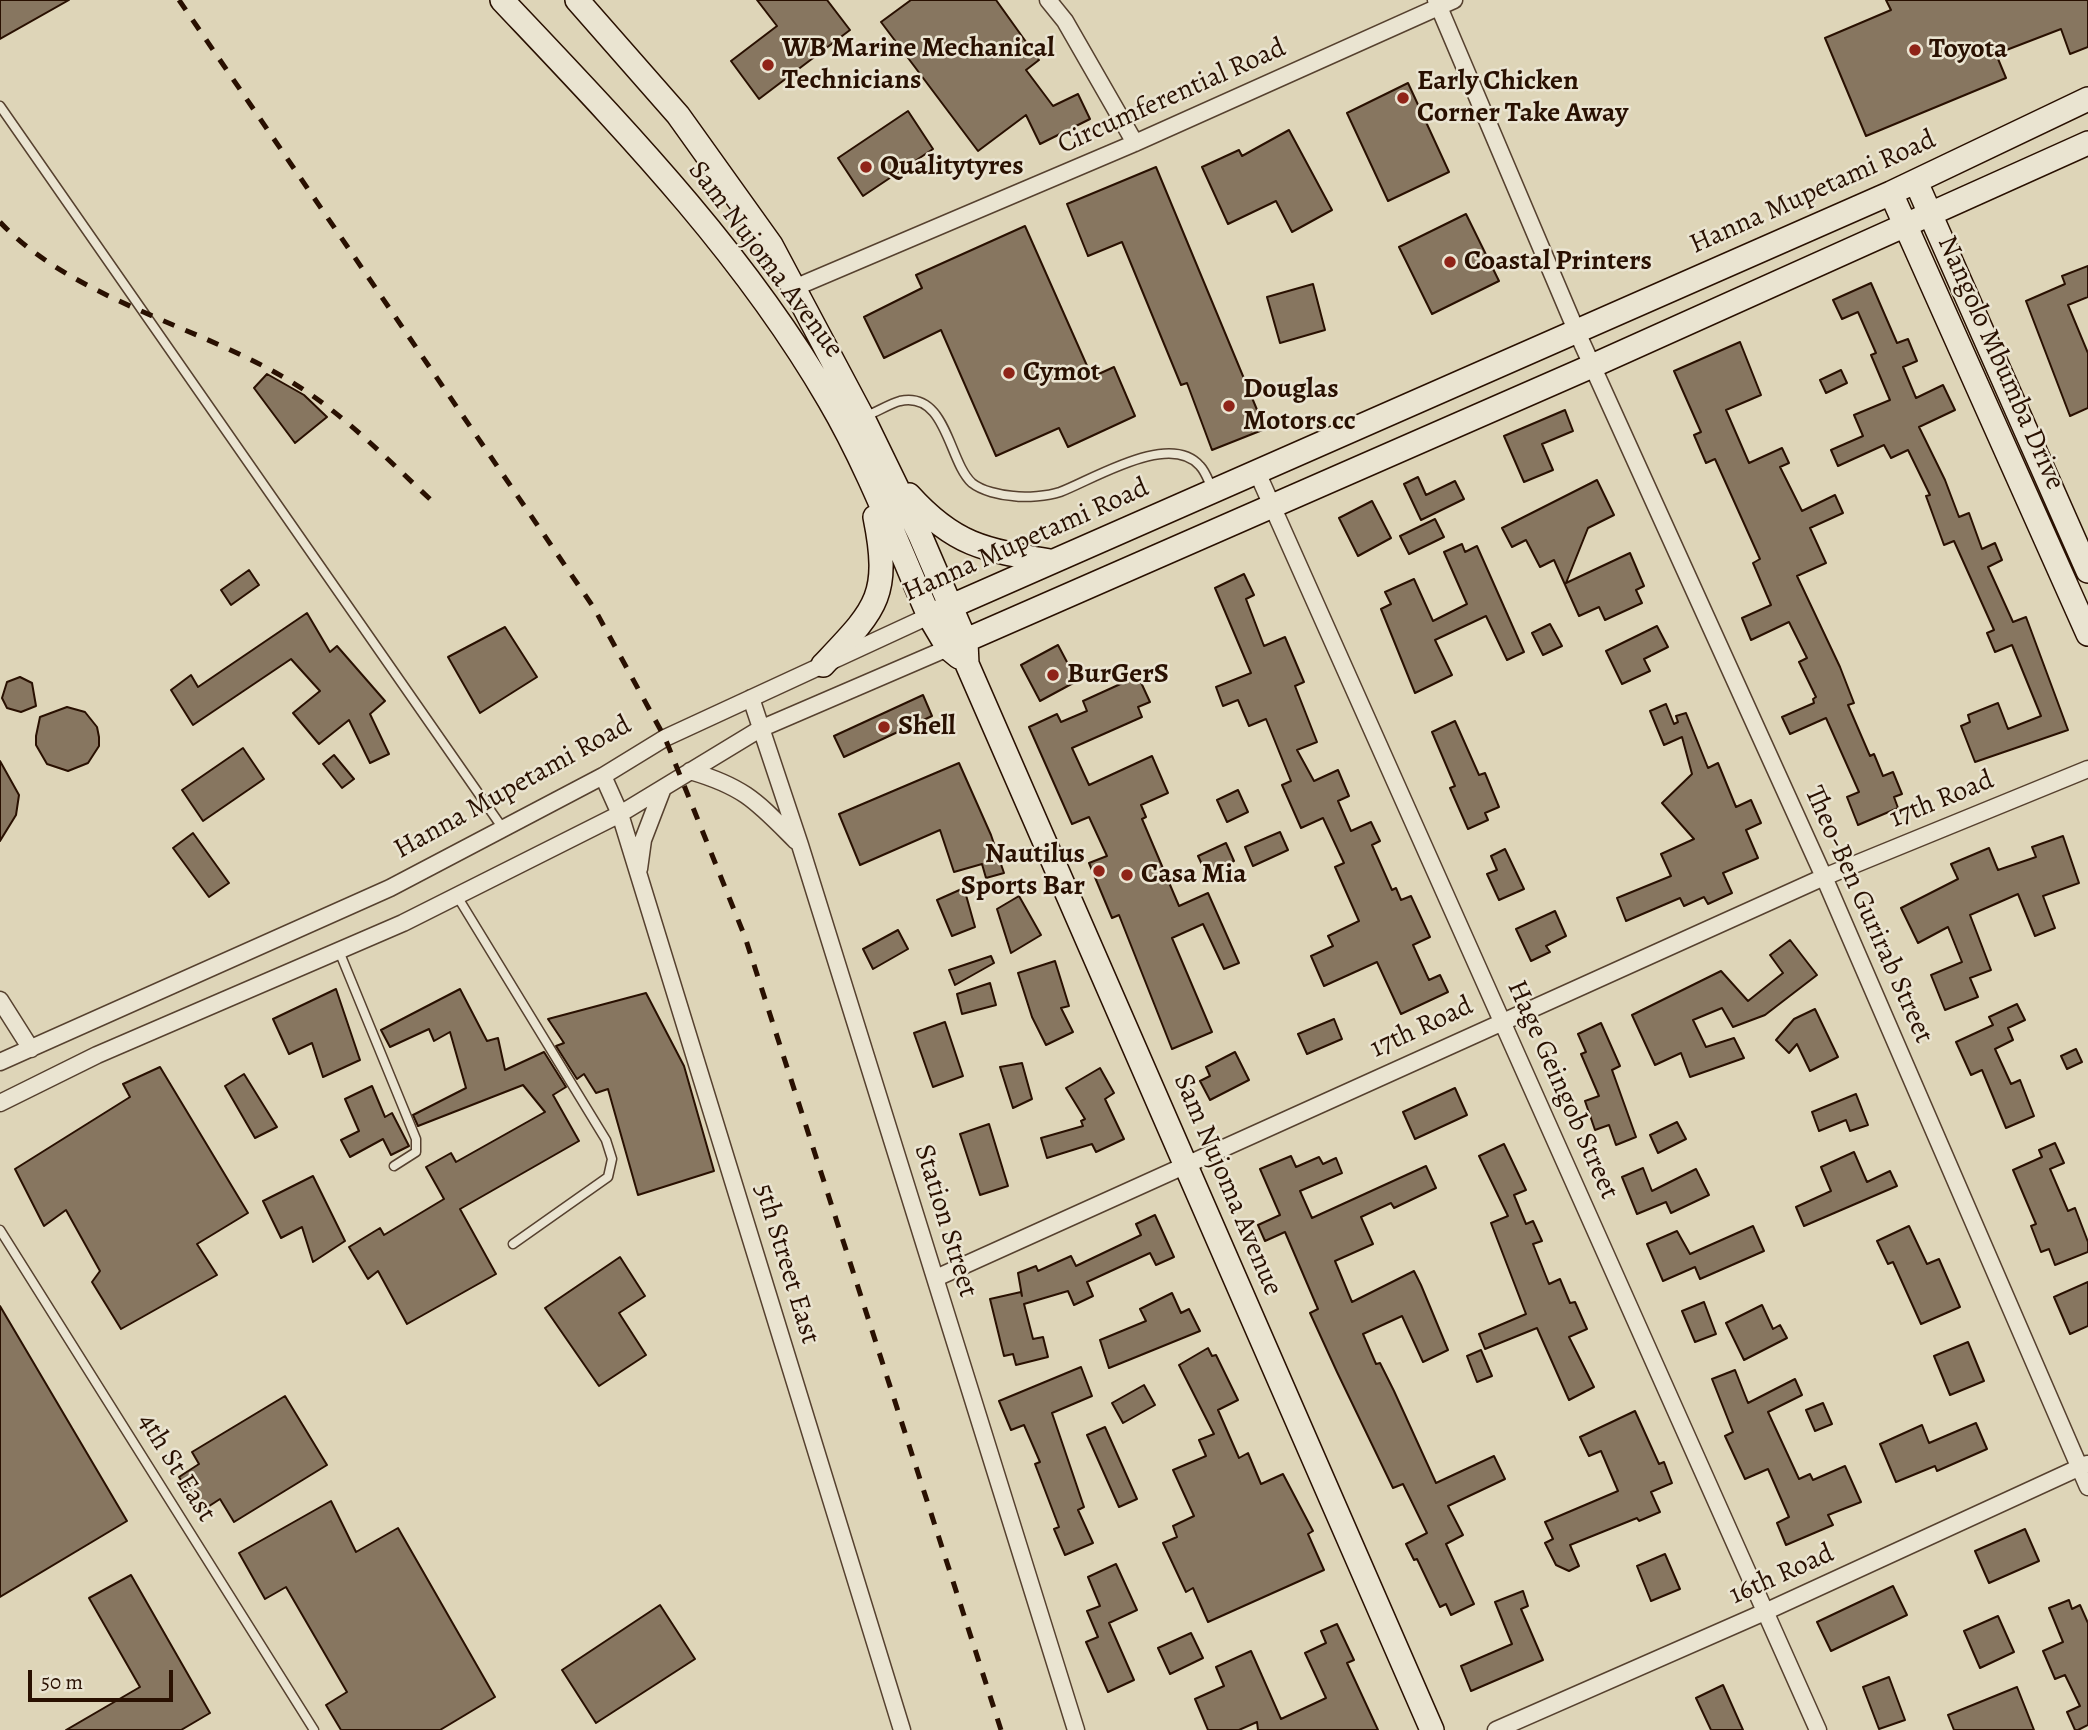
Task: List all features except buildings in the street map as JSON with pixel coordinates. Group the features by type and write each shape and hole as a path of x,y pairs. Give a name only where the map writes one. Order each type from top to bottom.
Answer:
{"main road":[{"name":"Sam Nujoma Avenue","path":"502,0 666,176 764,300 830,401 866,474 929,616 960,651"},
{"name":"Sam Nujoma Avenue","path":"577,0 678,116 771,246 863,418 950,606 960,651 1432,1730"},
{"name":"Hanna Mupetami Road","path":"929,616 1916,182 2088,99"},
{"path":"960,651 1272,508 2088,143"},
{"name":"Nangolo Mbumba Drive","path":"1916,182 2088,570"},
{"name":"Nangolo Mbumba Drive","path":"1891,193 2088,635"},
{"path":"764,300 779,301 788,297 794,288"},
{"path":"823,664 869,617 881,583 881,547 866,474"},
{"path":"890,474 932,520 951,534 1004,553 1049,561"}],"street":[{"path":"1048,0 1065,21 1135,143"},
{"name":"Circumferential Road","path":"794,288 1135,143 1443,2"},
{"name":"Theo-Ben Gurirab Street","path":"1443,2 1576,330 1824,877 2084,1465 2088,1487"},
{"name":"Hage Geingob Street","path":"1257,472 1818,1730"},
{"name":"Hanna Mupetami Road","path":"0,1062 390,888 603,776 665,738 929,616"},
{"path":"0,1103 97,1055 339,951 457,896 620,814 760,729 960,651"},
{"name":"Station Street","path":"751,698 800,845 1076,1730"},
{"name":"17th Road","path":"936,1278 1187,1167 1502,1020 1824,877 2088,769"},
{"path":"690,771 720,779 744,791 800,845"},
{"name":"5th Street East","path":"603,776 620,814 902,1730"},
{"path":"638,873 643,840 663,788"},
{"path":"0,1000 31,1049"},
{"path":"84,1026 97,1055"},
{"name":"16th Road","path":"1496,1730 1767,1611 2084,1465"}],"lane":[{"path":"0,106 504,830"},
{"path":"863,418 901,401 917,401 932,408 971,482 989,491 1013,497 1057,493 1147,455 1163,453 1186,457 1200,466 1214,492"},
{"path":"457,896 606,1140 612,1159 608,1177 513,1244"},
{"path":"339,951 416,1139 416,1152 394,1166"},
{"name":"4th St East","path":"0,1230 314,1730"}],"railway":[{"path":"179,0 594,608 665,738 745,937 1001,1730"},
{"path":"0,222 29,248 98,291 250,359 285,378 362,435 432,501"}],"place":[{"name":"Toyota","path":"1915,50"},
{"name":"WB Marine Mechanical Technicians","path":"768,65"},
{"name":"Early Chicken Corner Take Away","path":"1403,98"},
{"name":"Qualitytyres","path":"866,167"},
{"name":"Coastal Printers","path":"1450,262"},
{"name":"Cymot","path":"1009,373"},
{"name":"Douglas Motors cc","path":"1229,406"},
{"name":"BurGerS","path":"1053,675"},
{"name":"Shell","path":"884,727"},
{"name":"Nautilus Sports Bar","path":"1099,871"},
{"name":"Casa Mia","path":"1127,875"}]}
